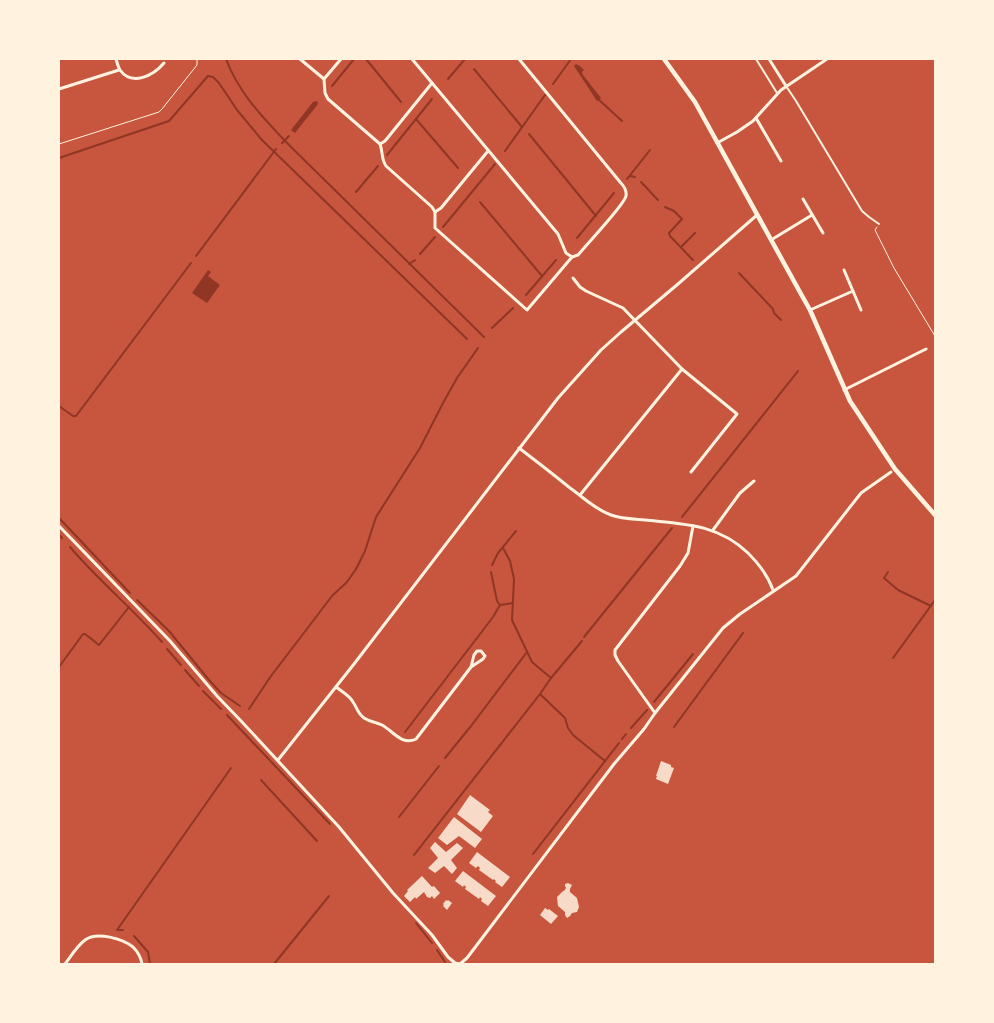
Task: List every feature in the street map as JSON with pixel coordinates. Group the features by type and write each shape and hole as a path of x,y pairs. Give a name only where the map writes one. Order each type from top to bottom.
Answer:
{"street":[{"path":"116,59 119,70 136,79 154,73 164,63"},
{"path":"300,59 324,79"},
{"path":"341,59 324,79 325,93 328,99 380,144 383,162 386,166 432,207 435,212 435,228 527,310 572,257 578,255 619,208 625,200 625,190 519,59"},
{"path":"412,59 558,234 566,253 572,257"},
{"path":"664,59 695,102 810,310 844,390 857,412 893,471 935,515"},
{"path":"769,59 786,86"},
{"path":"717,143 744,128 786,86 827,59"},
{"path":"59,89 119,70"},
{"path":"380,144 385,141 432,83"},
{"path":"756,118 782,161"},
{"path":"435,212 441,208 488,150"},
{"path":"803,199 823,233"},
{"path":"278,760 564,391 601,350 757,215"},
{"path":"771,240 812,215"},
{"path":"844,270 861,310"},
{"path":"572,278 586,291 623,308 682,369 737,414 691,472"},
{"path":"810,310 852,291"},
{"path":"844,390 926,349"},
{"path":"580,495 682,369"},
{"path":"519,448 580,495 611,515 627,519 693,526 712,530 735,542 754,559 770,581 773,590"},
{"path":"59,526 170,641 216,696 278,760 345,834 393,893 432,935 448,957 455,963 460,964 467,958 596,787 723,628 801,570 861,493 893,471"},
{"path":"712,530 740,493 754,481"},
{"path":"655,713 618,661 615,650 680,566 688,553 693,526"},
{"path":"336,686 353,701 357,711 363,718 370,722 381,724 403,740 412,741 416,739 471,667 484,659 485,656 482,652 476,652 471,667"},
{"path":"65,964 86,939 94,936 120,940 134,948 141,958 142,964"}],"lane":[{"path":"756,59 778,94"},
{"path":"786,86 862,211 878,224"}],"path":[{"path":"59,144 159,112 197,65 197,59"},
{"path":"878,224 875,230 883,248 935,336"}],"shaded area":[{"path":"576,64 584,70 582,72 583,75 601,98 597,101 574,66"},
{"path":"317,101 318,104 295,133 291,130 313,102"},
{"path":"208,270 211,272 208,276 220,285 207,303 192,293"}],"building":[{"path":"661,761 674,768 668,784 656,779"},
{"path":"470,795 490,810 488,812 493,816 481,832 457,814"},
{"path":"454,817 482,839 475,848 459,836 447,845 438,838"},
{"path":"435,842 446,852 457,843 463,848 451,860 457,868 452,874 444,866 435,873 428,868 438,858 430,848"},
{"path":"477,852 510,877 502,887 494,879 479,870 478,866 476,868 469,863"},
{"path":"463,871 496,896 488,906 481,901 480,897 479,899 465,889 464,885 463,887 455,881"},
{"path":"422,876 440,893 434,899 432,896 430,898 427,897 424,892 410,902 404,896 407,890"},
{"path":"565,884 572,885 570,892 577,898 579,907 577,912 572,913 567,918 565,912 558,906 557,897 564,891 566,888"},
{"path":"446,900 452,903 447,910 443,906"},
{"path":"545,908 558,916 551,924 540,915"}],"waterway":[{"path":"226,59 244,93 284,140 484,337"},
{"path":"332,86 354,59"},
{"path":"366,59 401,102"},
{"path":"448,79 465,59"},
{"path":"553,84 571,59"},
{"path":"474,69 522,127"},
{"path":"59,158 169,121 208,76 213,77 262,140 467,339"},
{"path":"505,151 545,95"},
{"path":"597,98 622,121"},
{"path":"387,155 432,99"},
{"path":"416,119 458,168"},
{"path":"529,134 596,216"},
{"path":"282,143 289,136"},
{"path":"196,256 276,149"},
{"path":"627,179 650,150"},
{"path":"443,227 495,164"},
{"path":"356,192 378,166"},
{"path":"630,176 635,177"},
{"path":"641,182 658,200"},
{"path":"577,238 614,193"},
{"path":"480,202 542,276"},
{"path":"665,207 674,211 682,219 669,233 693,260"},
{"path":"681,247 695,233"},
{"path":"420,254 435,237"},
{"path":"409,264 415,260"},
{"path":"526,295 556,260"},
{"path":"59,406 73,416 76,416 191,263"},
{"path":"739,273 781,320"},
{"path":"492,328 513,308"},
{"path":"249,709 271,676 332,596 347,582 356,569 365,551 376,517 420,448 457,378 478,348"},
{"path":"682,517 798,371"},
{"path":"59,518 130,593"},
{"path":"584,637 672,528"},
{"path":"492,565 498,553 516,531"},
{"path":"59,535 62,538"},
{"path":"70,547 162,642"},
{"path":"503,548 510,561 514,579 512,620 532,662 551,678"},
{"path":"491,572 497,601 500,605 513,603"},
{"path":"888,572 884,578 898,590 931,606"},
{"path":"137,600 169,631 221,693 240,706"},
{"path":"893,658 935,600"},
{"path":"405,732 493,617 500,605"},
{"path":"59,667 83,634 99,645 129,607"},
{"path":"674,727 743,633"},
{"path":"414,855 551,678 582,641"},
{"path":"167,649 181,665"},
{"path":"445,758 527,652"},
{"path":"654,702 693,654"},
{"path":"185,670 199,686"},
{"path":"203,691 221,709"},
{"path":"540,694 565,718 568,728 573,735 605,761"},
{"path":"631,728 647,710"},
{"path":"227,715 330,824"},
{"path":"622,739 626,734"},
{"path":"533,854 619,743"},
{"path":"399,817 439,766"},
{"path":"123,930 117,930 231,768"},
{"path":"261,780 317,841"},
{"path":"274,964 329,896"},
{"path":"416,923 432,943"},
{"path":"134,936 148,952 150,964"},
{"path":"437,950 445,962"}]}
